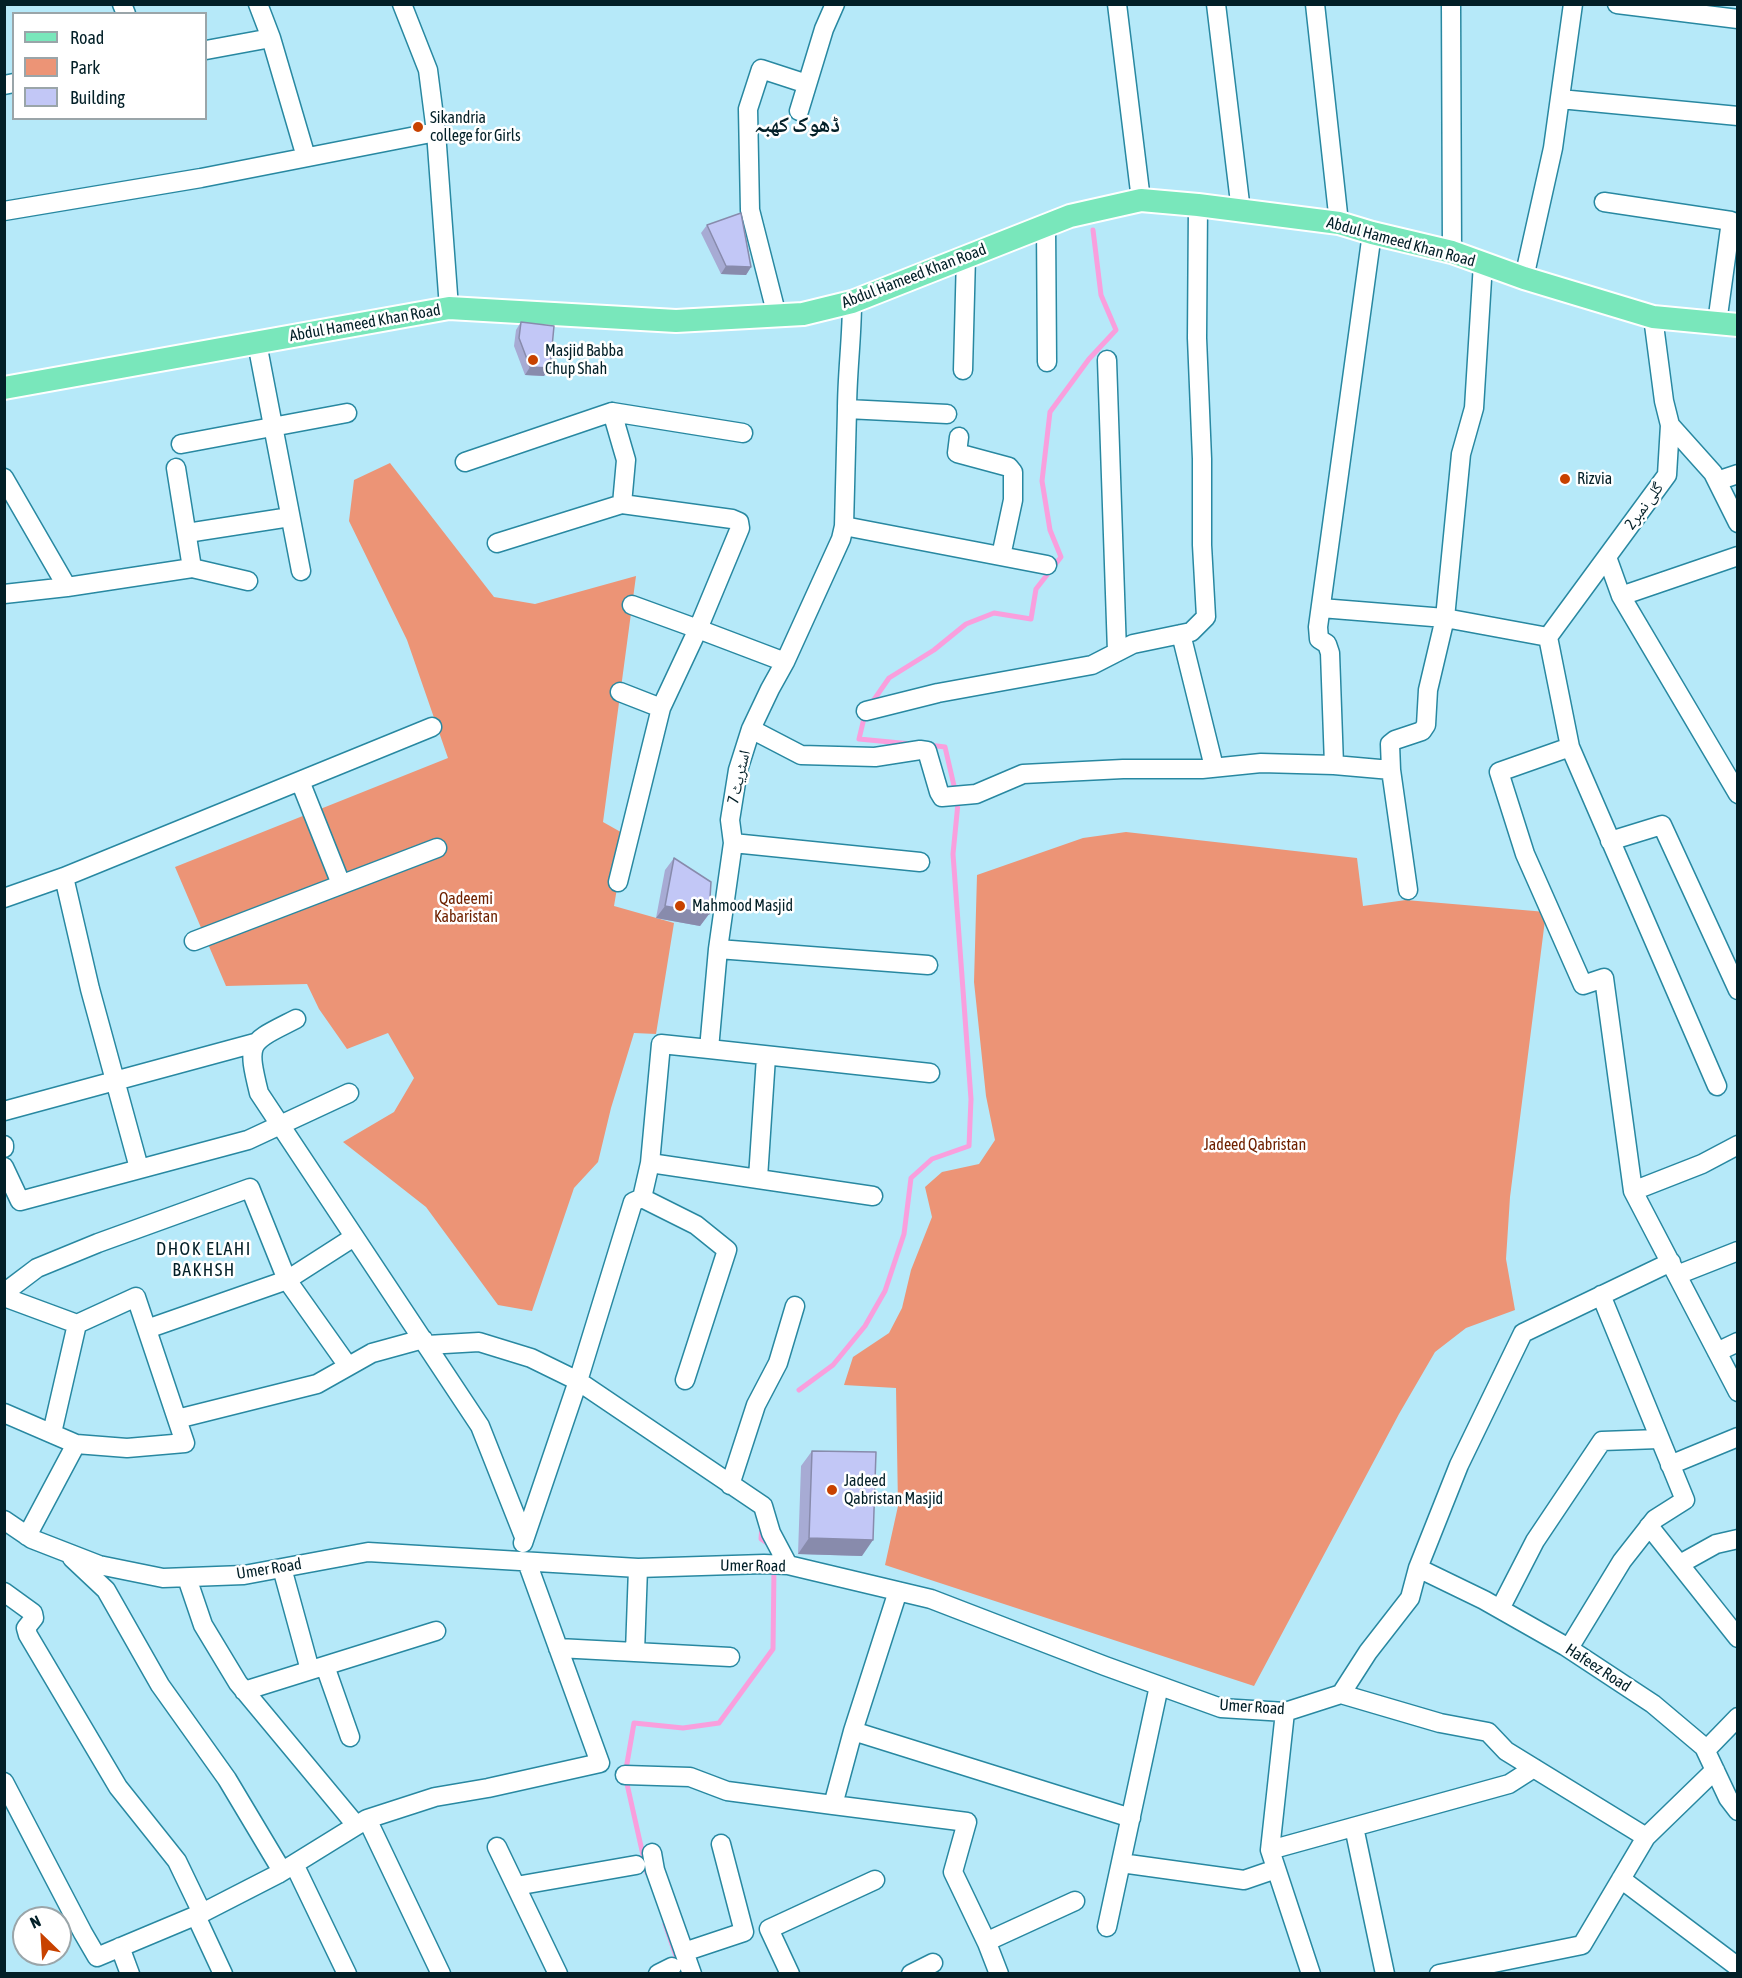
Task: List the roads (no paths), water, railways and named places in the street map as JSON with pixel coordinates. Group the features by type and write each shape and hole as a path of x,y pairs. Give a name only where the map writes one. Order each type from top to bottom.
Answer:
{"main road":[{"name":"Abdul Hameed Khan Road","path":"4,388 449,308 676,321 803,314 852,302 1070,216 1141,200 1340,223 1452,252 1524,278 1653,317 1727,324"}],"street":[{"path":"258,4 272,38 306,158"},
{"path":"402,4 428,70 436,132 449,308"},
{"path":"799,111 824,29 835,4"},
{"path":"1117,4 1141,200"},
{"path":"1216,4 1241,211"},
{"path":"1315,4 1340,223"},
{"path":"1451,4 1452,252"},
{"path":"1524,278 1553,148 1573,4"},
{"path":"1617,4 1737,19"},
{"path":"207,50 272,38"},
{"path":"777,316 750,210 748,109 761,69 807,84"},
{"path":"1560,99 1737,116"},
{"path":"4,211 306,158 436,132"},
{"path":"1604,202 1731,221 1727,324"},
{"path":"866,711 938,693 1092,665 1132,644 1191,632 1206,617 1197,338 1198,205"},
{"path":"1046,225 1047,362"},
{"path":"1334,765 1330,653 1327,644 1319,639 1318,634 1372,233"},
{"path":"963,370 966,256"},
{"path":"1408,891 1390,770 1390,744 1395,740 1422,731 1426,724 1428,690 1445,618 1461,454 1474,408 1483,263"},
{"name":"اسٹریٹ 7","path":"709,1049 718,949 733,843 730,820 738,770 752,729 841,539 844,526 852,302"},
{"name":"گلی نمبر2","path":"1548,637 1667,475 1670,425 1664,401 1653,317"},
{"path":"257,343 301,571"},
{"path":"1107,360 1117,652"},
{"path":"847,409 947,414"},
{"path":"612,412 626,460 622,504"},
{"path":"465,462 612,412 743,433"},
{"path":"181,444 347,413"},
{"path":"1670,425 1713,473 1737,523"},
{"path":"958,437 957,453 1012,469 1013,500 1001,556"},
{"path":"176,468 192,568"},
{"path":"1717,481 1737,474"},
{"path":"4,478 67,587"},
{"path":"498,543 622,504 732,519 739,522 740,528 662,708 618,882"},
{"path":"187,533 290,517"},
{"path":"844,526 1047,565"},
{"path":"1621,596 1737,556"},
{"path":"1607,557 1621,596 1737,794"},
{"path":"4,594 192,568 248,581"},
{"path":"632,605 785,662"},
{"path":"1321,608 1445,618 1548,637 1570,747 1717,1086"},
{"path":"1180,634 1214,767"},
{"path":"620,692 662,708"},
{"path":"4,898 64,877 432,727"},
{"path":"752,729 801,755 875,757 927,751 942,797 976,794 1023,774 1214,767 1261,763 1334,765 1390,770"},
{"path":"1570,747 1499,772 1524,854 1583,985 1604,978 1633,1191 1737,1392"},
{"path":"300,780 341,884"},
{"path":"1610,841 1662,825 1737,990"},
{"path":"733,843 920,862"},
{"path":"194,941 437,848"},
{"path":"64,877 90,989 139,1168"},
{"path":"718,949 928,965"},
{"path":"4,1111 255,1042 296,1019"},
{"path":"255,1042 251,1057 259,1093 480,1426 524,1537"},
{"path":"642,1198 650,1163 661,1044 930,1073"},
{"path":"758,1178 766,1057"},
{"path":"4,1167 20,1201 248,1140 349,1093"},
{"path":"1633,1191 1702,1164 1737,1145"},
{"path":"650,1163 873,1196"},
{"path":"4,1293 37,1268 98,1243 250,1188 287,1280 348,1366"},
{"path":"642,1198 696,1225 727,1250 685,1380"},
{"path":"4,1782 97,1957 199,1915 288,1868 362,1822 435,1797 488,1788 600,1763 558,1648 522,1562 524,1537 578,1382 633,1202 642,1198"},
{"path":"147,1329 287,1280 354,1237"},
{"path":"1646,1837 1506,1751 1488,1732 1440,1723 1341,1694 1368,1653 1410,1598 1418,1568 1459,1464 1523,1333 1601,1296 1674,1268 1737,1251"},
{"path":"1569,1648 1622,1561 1649,1526 1655,1519 1685,1500 1601,1296"},
{"path":"4,1297 77,1324 136,1297 185,1443 127,1448 76,1444 4,1413"},
{"path":"730,1485 756,1405 778,1363 795,1306"},
{"path":"52,1433 77,1324"},
{"path":"177,1419 317,1384 372,1353 425,1342 479,1342 531,1359 578,1382 763,1506 771,1533 788,1565"},
{"path":"1717,1352 1737,1342"},
{"path":"1670,1466 1737,1437"},
{"path":"1500,1609 1535,1541 1602,1441 1659,1439"},
{"path":"27,1536 76,1444"},
{"name":"Umer Road","path":"4,1520 27,1536 99,1565 163,1578 244,1575 368,1552 638,1568 788,1565 932,1599 1221,1708 1285,1712 1341,1694"},
{"path":"1649,1526 1737,1638"},
{"path":"1680,1564 1716,1544 1737,1539"},
{"path":"65,1552 106,1590 160,1685 288,1868 347,1974"},
{"path":"282,1568 318,1668 350,1737"},
{"path":"635,1652 638,1568"},
{"name":"Hafeez Road","path":"1418,1568 1500,1609 1569,1648 1653,1704 1706,1750 1728,1798 1737,1811"},
{"path":"187,1578 204,1625 244,1691 362,1822 441,1974"},
{"path":"833,1805 853,1731 898,1591"},
{"path":"4,1592 33,1613 34,1618 26,1628 27,1635 118,1787 177,1861 224,1974"},
{"path":"244,1691 436,1630"},
{"path":"558,1648 730,1657"},
{"path":"1107,1927 1159,1686"},
{"path":"1285,1712 1270,1850 1311,1974"},
{"path":"1706,1750 1737,1716"},
{"path":"853,1731 1131,1818"},
{"path":"1270,1850 1509,1784 1534,1768"},
{"path":"1439,1974 1582,1945 1646,1837 1715,1770"},
{"path":"625,1775 690,1777 727,1791 968,1821 953,1872 987,1943 999,1974"},
{"path":"1354,1827 1385,1974"},
{"path":"684,1952 744,1932 721,1844"},
{"path":"497,1847 558,1974"},
{"path":"652,1853 655,1870 692,1974"},
{"path":"1121,1863 1244,1880 1276,1869"},
{"path":"516,1886 636,1865"},
{"path":"1621,1879 1737,1967"},
{"path":"790,1974 769,1929 875,1880"},
{"path":"987,1943 1075,1901"},
{"path":"120,1947 130,1974"},
{"path":"911,1974 933,1963"}],"waterway":[{"path":"871,704 889,678 934,650 966,624 994,613 1031,619 1036,589 1061,557 1050,530 1042,481 1050,412 1089,359 1116,330 1101,295 1093,230"},
{"path":"865,714 859,739 911,744"},
{"path":"799,1390 833,1365 865,1326 885,1291 904,1234 911,1178 932,1159 969,1146 971,1099 953,854 958,803 945,747 929,745"},
{"path":"762,1526 761,1539 770,1545"},
{"path":"647,1873 625,1775 634,1723 683,1728 719,1723 773,1649 774,1568"},
{"path":"665,1924 682,1974"}],"place":[{"name":"Sikandria college for Girls","path":"418,127"},
{"name":"Masjid Babba Chup Shah","path":"533,360"},
{"name":"Rizvia","path":"1565,479"},
{"name":"Mahmood Masjid","path":"680,906"},
{"name":"Jadeed Qabristan Masjid","path":"832,1490"}],"district":[{"name":"ڈھوک کھبہ","path":"797,125"},
{"name":"DHOK ELAHI BAKHSH","path":"204,1259"}],"park label":[{"name":"Qadeemi Kabaristan","path":"466,908"},
{"name":"Jadeed Qabristan","path":"1255,1145"}]}
